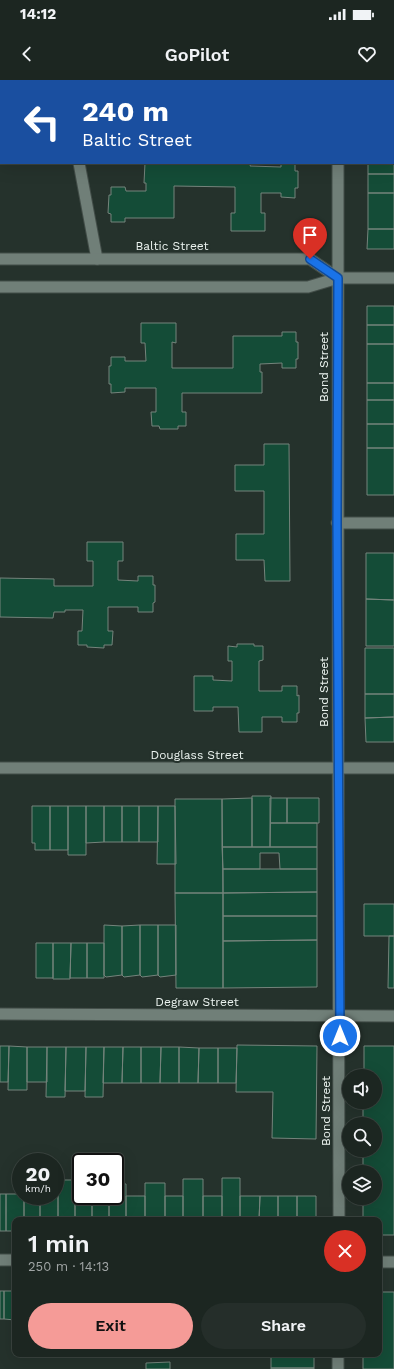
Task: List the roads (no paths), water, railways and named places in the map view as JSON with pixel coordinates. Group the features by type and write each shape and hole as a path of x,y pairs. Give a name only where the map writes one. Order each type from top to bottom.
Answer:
{"street":[{"path":"79,164 97,259"},
{"name":"Bond Street","path":"338,164 337,523 340,1016 339,1217"},
{"name":"Baltic Street","path":"0,259 310,259 338,278"},
{"path":"0,287 308,287 338,278 394,278"},
{"path":"337,523 394,523"},
{"name":"Douglass Street","path":"0,768 394,768"},
{"name":"Degraw Street","path":"0,1014 394,1016"},
{"path":"0,1260 12,1260"},
{"path":"382,1262 394,1262"},
{"path":"338,1357 338,1369"}]}
